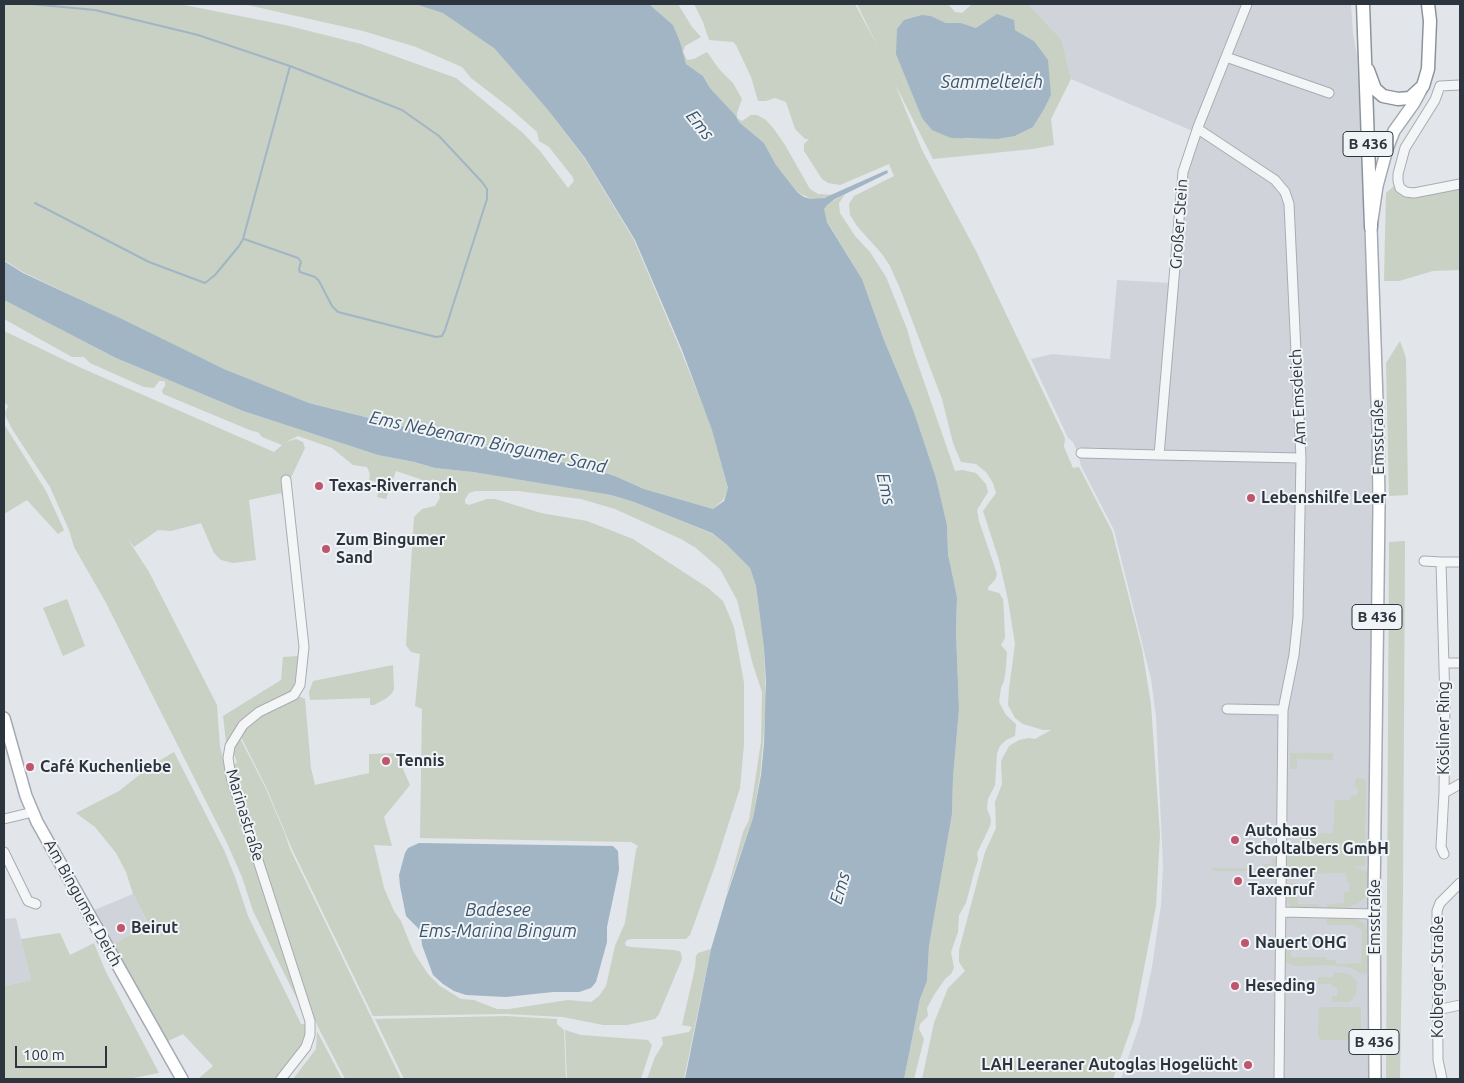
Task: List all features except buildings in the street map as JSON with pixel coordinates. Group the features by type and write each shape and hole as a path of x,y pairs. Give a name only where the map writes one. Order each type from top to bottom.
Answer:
{"highway":[{"name":"Emsstraße","path":"1363,4 1371,227"},
{"path":"1364,60 1375,89 1383,96 1398,99 1410,98 1423,86 1428,69 1430,46 1428,4"}],"main road":[{"path":"1371,227 1377,186 1387,149 1394,131 1414,103 1423,86"},
{"name":"Emsstraße","path":"1371,227 1378,411 1379,497 1374,914 1375,1079"},
{"name":"Am Bingumer Deich","path":"4,718 21,779 33,812 182,1079"}],"street":[{"name":"Großer Stein","path":"1159,455 1183,172 1247,4"},
{"path":"1226,57 1329,93"},
{"path":"1460,85 1440,86 1435,100 1405,148 1398,174 1400,188 1406,192 1460,184"},
{"name":"Am Emsdeich","path":"1198,129 1276,180 1285,192 1289,204 1301,458 1298,617 1294,655 1283,710 1279,1079"},
{"path":"1081,453 1301,458"},
{"name":"Marinastraße","path":"280,1079 300,1057 306,1047 310,1035 310,1021 231,777 228,758 230,746 244,725 259,712 294,695 300,685 304,647 286,480"},
{"path":"1424,562 1460,562"},
{"name":"Kösliner Ring","path":"1441,562 1445,663 1444,793 1441,847 1444,854"},
{"name":"Kösliner Ring","path":"1445,663 1460,663"},
{"path":"1227,709 1283,710"},
{"name":"Kösliner Ring","path":"1444,793 1460,784"},
{"path":"4,819 33,812"},
{"path":"4,852 28,901 36,904"},
{"name":"Kolberger Straße","path":"1442,1079 1438,1060 1437,911 1440,903 1460,883"},
{"path":"1281,912 1374,914"},
{"path":"1438,1010 1460,1005"}],"shaded area":[{"path":"4,4 179,4 285,25 361,44 456,78 523,133 540,151 568,188 574,181 572,176 549,147 539,141 537,132 471,78 462,67 416,47 363,31 243,4 439,4 444,7 494,48 548,110 585,159 634,240 713,431 728,489 723,500 713,509 644,489 613,475 585,466 519,454 309,403 224,369 23,272 4,260"},
{"path":"649,4 678,4 692,27 701,37 685,46 683,52 687,60 694,59 707,52 719,69 733,83 742,99 737,118 710,88 704,77 686,64 673,25"},
{"path":"694,4 855,4 878,47 857,4 948,4 955,12 962,13 972,4 1028,4 1062,40 1071,79 1051,119 1054,145 1033,149 933,159 895,84 922,150 976,251 1065,438 1064,447 1073,468 1079,467 1112,531 1142,649 1151,704 1160,835 1156,906 1134,1020 1113,1079 922,1079 934,1023 948,988 965,971 959,962 959,950 985,852 996,828 995,802 1002,784 1001,761 1009,746 1019,740 1035,739 1051,730 1043,730 1023,724 1015,718 1008,705 1015,644 999,560 983,511 996,493 993,483 986,472 976,464 961,462 953,443 942,399 890,266 850,215 849,204 854,196 894,176 889,164 840,185 828,183 822,179 804,151 804,144 809,139 805,139 795,129 786,102 775,98 758,101 751,77 736,45 733,42 709,40","holes":["931,16 946,23 961,23 976,28 1015,30 1034,41 1051,95 1033,127 1015,136 998,139 966,139 922,118 907,77"]},
{"path":"1028,4 1351,4 1357,56 1370,386 1374,893 1367,933 1370,1079 1121,1079 1141,1020 1152,967 1161,905 1163,865 1156,717 1151,679 1114,530 1081,466 1073,442 1068,438 1031,359 1052,354 1110,359 1117,280 1172,283 1180,171 1195,132 1071,79 1062,40"},
{"path":"751,115 757,115 766,120 785,145 810,189 818,194 833,195 811,199 797,192 776,165 764,143 739,122 737,118 742,121"},
{"path":"1394,186 1398,190 1460,188 1460,270 1433,271 1399,281 1384,281 1386,193"},
{"path":"845,194 839,203 840,213 855,236 870,252 886,277 907,329 955,471 962,470 976,473 986,484 988,492 977,510 997,574 988,590 999,593 1003,599 1005,638 1001,645 1007,652 1004,681 999,702 1006,715 1016,724 1015,736 1006,740 1000,746 997,753 995,785 988,799 987,808 991,820 990,826 977,853 978,860 966,903 959,915 958,932 951,952 954,968 934,995 927,1008 928,1016 920,1024 919,1029 924,1039 914,1079 904,1079 920,999 927,981 929,946 952,814 959,709 956,633 957,597 948,554 947,525 936,478 914,412 884,340 862,279 824,216 826,205"},
{"path":"4,300 116,358 243,411 378,455 435,468 473,472 611,495 634,502 711,533 726,544 750,568 756,586 764,648 766,703 763,744 753,818 726,895 743,832 749,820 761,742 762,692 753,665 737,600 720,569 696,548 681,539 615,509 581,499 518,491 475,491 469,493 465,499 465,503 469,505 487,499 495,499 541,513 587,521 633,539 708,588 723,601 734,627 744,683 744,744 740,788 715,866 690,935 686,939 632,939 627,940 625,943 626,946 631,947 673,950 681,953 682,959 659,1014 655,1019 627,1025 603,1025 563,1017 506,1014 373,1016 292,849 267,789 240,735 246,725 262,714 298,696 305,699 311,768 315,785 369,773 369,754 402,753 403,769 410,785 384,817 392,846 374,845 384,888 394,911 401,921 413,951 428,974 440,986 461,999 474,1000 497,1009 509,1009 568,1000 591,1002 599,996 606,986 615,946 625,923 638,846 631,842 420,838 422,709 415,706 420,654 411,652 406,645 414,517 422,509 435,506 440,498 437,486 433,479 427,483 396,471 386,499 377,497 381,482 369,481 370,474 367,467 353,465 332,448 298,436 286,442 296,439 303,442 305,448 288,484 285,497 283,498 281,493 249,500 256,560 233,563 221,560 214,553 201,523 171,531 158,530 134,547 127,538 149,572 217,705 220,747 255,855 236,819 255,858 300,1003 298,1001 253,911 242,877 227,843 105,601 74,547 69,530 50,487 6,417 5,413 8,406 5,403 4,405 4,331 79,367 274,452 282,445 262,437 258,432 163,394 162,390 165,382 163,381 159,381 154,388 144,387 90,363 84,357 72,357 4,319"},
{"path":"1400,341 1406,358 1408,495 1389,496 1386,363"},
{"path":"4,424 46,491 64,530 58,534 27,500 4,514"},
{"path":"1405,541 1400,1079 1386,1079 1389,542"},
{"path":"67,599 85,646 63,656 43,608"},
{"path":"298,656 294,685 288,695 261,707 227,750 223,716 281,680 283,657"},
{"path":"393,665 394,689 387,698 374,705 370,705 370,698 310,700 309,692 313,681"},
{"path":"240,738 266,789 290,849 401,1079 345,1079 318,1027 233,772 233,766 237,762 233,752 237,740"},
{"path":"174,752 224,850 248,916 301,1024 307,1024 303,1045 275,1079 198,1079 213,1066 183,1034 166,1042 113,945 148,924 116,853 95,827 76,813 119,791 152,765"},
{"path":"1290,753 1333,753 1333,760 1297,759 1297,769 1290,769"},
{"path":"1357,777 1366,780 1365,866 1354,867 1369,872 1367,896 1357,904 1345,908 1327,909 1327,904 1344,903 1344,892 1349,892 1350,883 1347,883 1346,873 1295,874 1295,877 1284,877 1285,855 1301,852 1300,833 1333,833 1335,800 1349,800 1351,796 1358,793 1358,788 1354,786"},
{"path":"1272,859 1276,859 1276,871 1212,871 1212,868 1263,868 1263,864 1271,864"},
{"path":"1285,883 1296,883 1298,904 1319,904 1320,909 1297,910 1291,907 1286,899"},
{"path":"133,894 148,925 113,945 94,910"},
{"path":"1329,917 1353,918 1364,923 1367,930 1367,973 1361,974 1352,968 1329,965 1294,966 1285,962 1284,947 1291,945 1291,957 1326,957 1326,960 1336,960 1336,964 1361,963 1362,930 1353,925 1327,925"},
{"path":"16,918 31,980 4,986 4,919"},
{"path":"60,933 70,955 94,943 105,970 159,1073 128,1079 4,1079 4,986 31,980 21,939"},
{"path":"711,949 684,1079 647,1079 655,1057 663,1044 662,1037 689,1032 692,1027 682,1025 696,956 698,953"},
{"path":"1334,972 1349,974 1356,980 1356,994 1350,1002 1332,1002 1332,996 1337,996 1337,987 1332,987 1332,984 1318,984 1318,977 1333,977"},
{"path":"1319,1007 1361,1007 1361,1040 1321,1040 1318,1036"},
{"path":"506,1016 557,1019 557,1024 564,1030 566,1079 404,1079 375,1019"},
{"path":"565,1030 581,1035 648,1040 652,1045 641,1079 567,1079"},
{"path":"317,1031 342,1079 293,1079 316,1049"}],"water":[{"name":"Ems","path":"415,4 649,4 673,25 686,64 703,76 710,88 736,116 739,122 764,143 776,165 797,192 804,197 811,199 824,198 887,170 888,173 835,199 824,209 827,222 862,279 884,340 914,412 936,478 947,525 948,554 957,597 956,633 959,709 952,814 929,946 927,981 920,999 904,1079 685,1079 711,949 753,818 761,775 764,744 766,682 764,648 756,586 750,568 726,544 712,533 634,502 611,495 473,472 435,468 378,455 243,411 116,358 4,300 4,261 23,273 224,369 309,403 519,455 585,466 615,476 644,489 713,509 724,501 728,488 712,430 682,350 635,240 585,158 548,110 494,48 443,13"},
{"name":"Sammelteich","path":"997,14 1014,20 1015,30 1034,41 1048,60 1051,95 1044,109 1033,127 1015,136 998,139 951,138 932,130 922,118 896,54 897,29 904,20 922,15 931,16 946,23 961,23 976,28"},
{"name":"Badesee Ems-Marina Bingum","path":"419,843 613,846 618,851 619,870 607,927 607,942 596,982 591,988 579,992 553,992 506,997 466,995 454,991 443,984 433,975 418,928 406,916 400,886 399,875 405,853 408,848"}],"waterway":[{"path":"31,4 95,10 198,35 290,66 243,239 215,275 205,283 149,262 35,203"},
{"path":"244,239 298,258 301,262 300,272 315,277 319,281 332,306 338,312 436,337 442,336 445,330 487,199 487,189 482,182 439,136 402,110 290,66"}],"place":[{"name":"Texas-Riverranch","path":"319,486"},
{"name":"Lebenshilfe Leer","path":"1251,498"},
{"name":"Zum Bingumer Sand","path":"326,549"},
{"name":"Tennis","path":"386,761"},
{"name":"Café Kuchenliebe","path":"30,767"},
{"name":"Autohaus Scholtalbers GmbH","path":"1235,840"},
{"name":"Leeraner Taxenruf","path":"1238,881"},
{"name":"Beirut","path":"121,928"},
{"name":"Nauert OHG","path":"1245,943"},
{"name":"Heseding","path":"1235,986"},
{"name":"LAH Leeraner Autoglas Hogelücht","path":"1248,1065"}],"water label":[{"name":"Ems Nebenarm Bingumer Sand","path":"488,442"}]}
